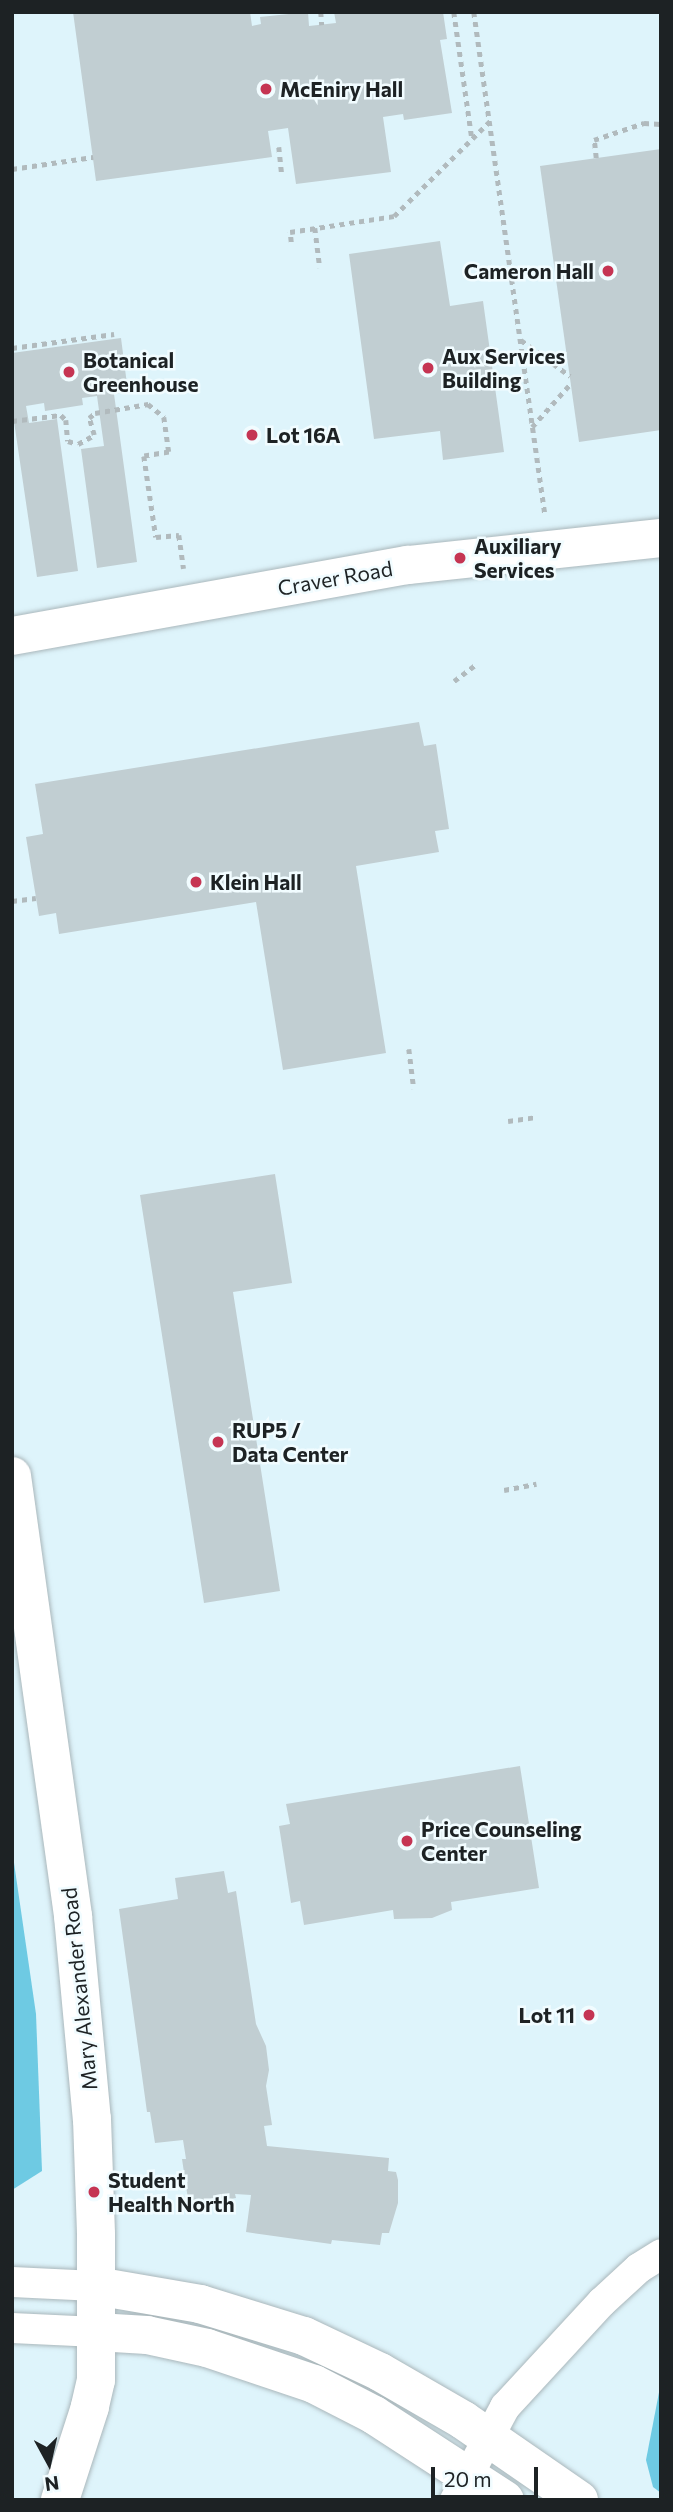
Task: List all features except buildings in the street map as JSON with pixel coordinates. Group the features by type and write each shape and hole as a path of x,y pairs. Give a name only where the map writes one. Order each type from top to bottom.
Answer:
{"street":[{"name":"Craver Road","path":"12,636 408,565 661,538"},
{"name":"Mary Alexander Road","path":"12,1476 84,2020 92,2119 97,2332 94,2393 60,2500"},
{"path":"462,2487 505,2407 602,2302 639,2268 661,2254"},
{"path":"12,2282 96,2286 200,2304 304,2336 380,2371 488,2435 579,2500"},
{"path":"12,2328 147,2335 195,2345 279,2370 345,2399 462,2487 505,2500"}],"path":[{"path":"321,12 322,25"},
{"path":"454,12 472,138"},
{"path":"474,12 546,522"},
{"path":"291,242 290,232 394,216 490,120"},
{"path":"596,158 594,139 644,124 661,124"},
{"path":"279,147 282,176"},
{"path":"12,169 93,158"},
{"path":"315,228 320,268"},
{"path":"12,348 114,334"},
{"path":"520,340 570,376"},
{"path":"532,427 571,383"},
{"path":"12,421 61,415 66,420 68,441 78,443 94,435 89,418 95,413 148,404 164,416 169,452 144,456 156,537 179,535 184,570"},
{"path":"454,681 475,665"},
{"path":"12,901 36,898"},
{"path":"409,1049 414,1089"},
{"path":"508,1121 536,1117"},
{"path":"504,1490 536,1484"}],"shaded area":[{"path":"12,12 661,12 661,2500 12,2500"},
{"path":"12,1849 36,2014 42,2171 12,2190"},
{"path":"661,2382 661,2493 653,2487 646,2460"}],"place":[{"name":"McEniry Hall","path":"266,89"},
{"name":"Cameron Hall","path":"608,271"},
{"name":"Aux Services Building","path":"428,368"},
{"name":"Botanical Greenhouse","path":"69,372"},
{"name":"Lot 16A","path":"252,435"},
{"name":"Auxiliary Services","path":"460,558"},
{"name":"Klein Hall","path":"196,882"},
{"name":"RUP5 / Data Center","path":"218,1442"},
{"name":"Price Counseling Center","path":"407,1841"},
{"name":"Lot 11","path":"589,2015"},
{"name":"Student Health North","path":"94,2192"}]}
